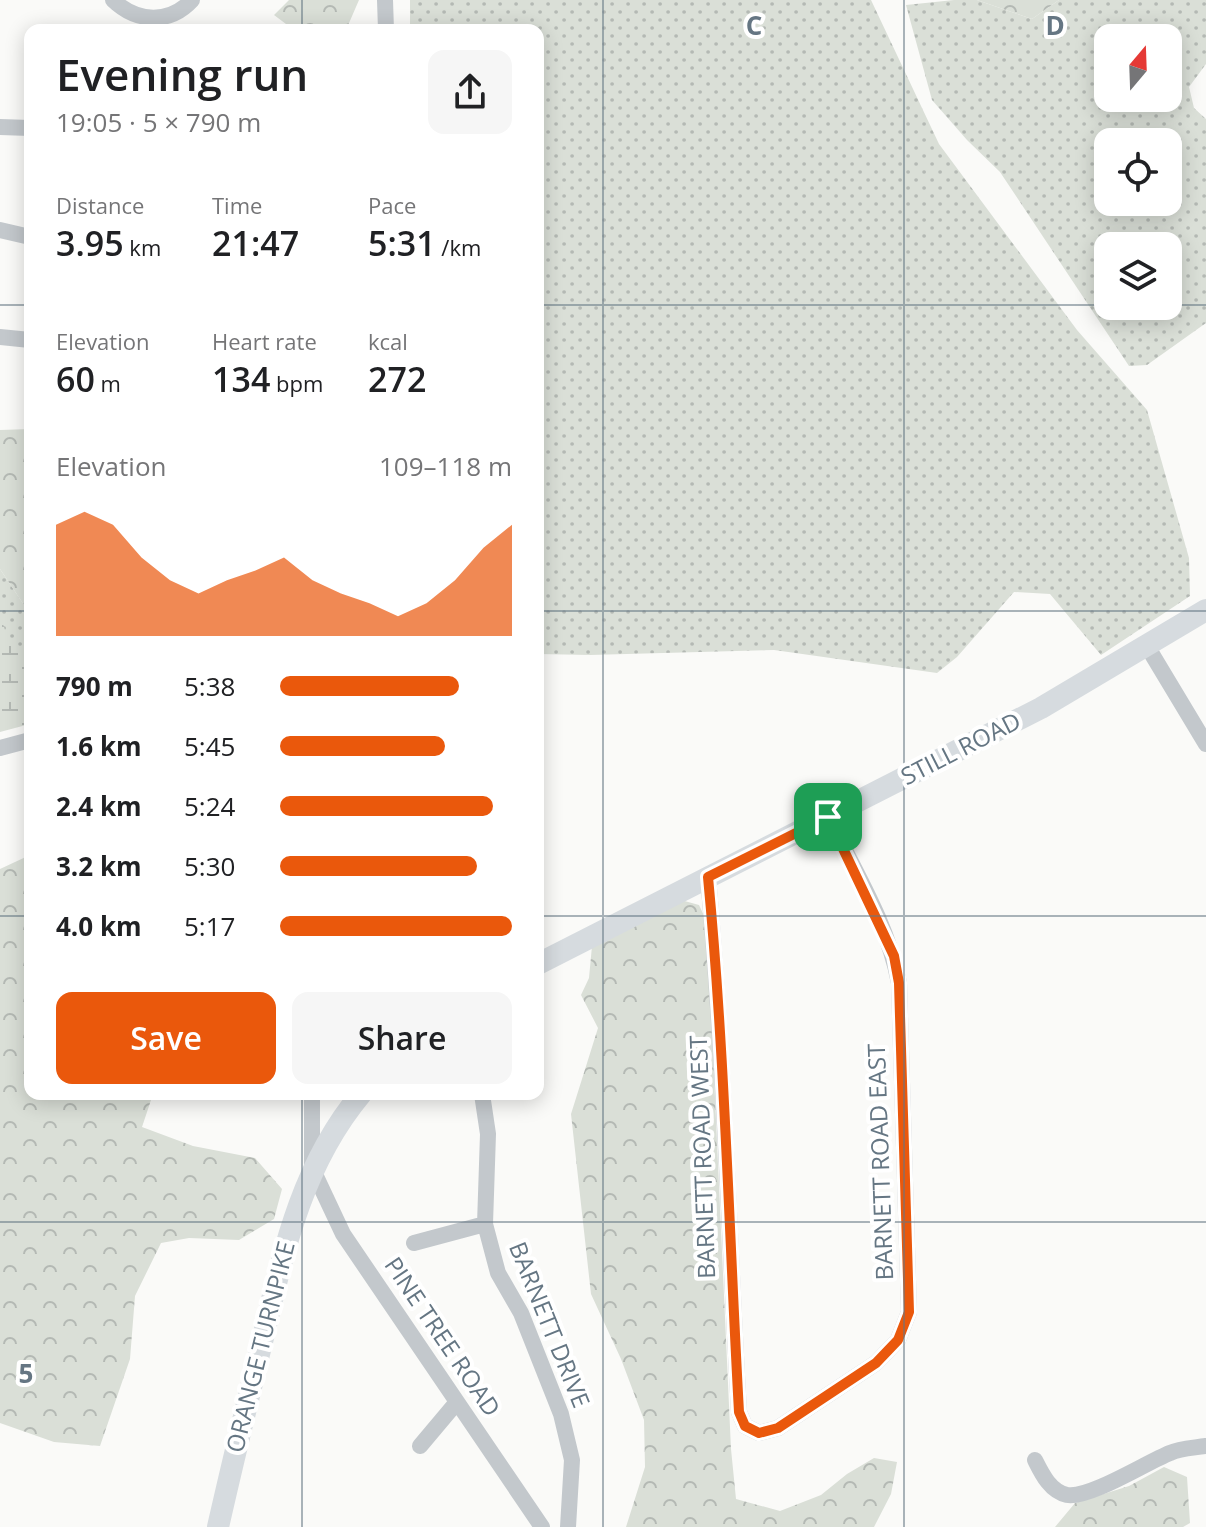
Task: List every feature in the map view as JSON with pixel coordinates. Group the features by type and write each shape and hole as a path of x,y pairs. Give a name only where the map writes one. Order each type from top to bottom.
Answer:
{"main road":[{"name":"STILL ROAD","path":"544,961 1041,708 1206,610"},
{"path":"312,1168 350,1100"},
{"name":"ORANGE TURNPIKE","path":"218,1527 283,1251 312,1168"}],"street":[{"path":"113,0 150,24"},
{"path":"153,24 175,14 192,0"},
{"path":"385,0 386,24"},
{"path":"0,127 24,128"},
{"path":"0,230 24,236"},
{"path":"4,338 24,340"},
{"path":"1147,646 1206,744"},
{"path":"0,748 24,742"},
{"name":"BARNETT ROAD EAST","path":"750,1431 759,1433 778,1428 876,1363 898,1340 909,1312 899,983 894,956 828,817"},
{"name":"BARNETT ROAD WEST","path":"708,877 721,1014 739,1412 750,1431"},
{"path":"312,1100 312,1168"},
{"name":"BARNETT DRIVE","path":"483,1100 488,1134 485,1224 498,1273 521,1313 561,1414 572,1460 568,1527"},
{"name":"PINE TREE ROAD","path":"312,1168 343,1234 542,1527"},
{"path":"414,1243 485,1224"},
{"path":"420,1446 457,1402"},
{"path":"1035,1460 1052,1486 1065,1494 1074,1495 1090,1491 1173,1451 1206,1446"}],"green space":[{"path":"289,0 359,0 349,24 286,24 274,15"},
{"path":"410,0 871,0 939,144 1077,330 1147,410 1189,558 1190,596 1101,655 1050,594 1014,592 957,657 937,673 774,650 544,654 544,24 410,24"},
{"path":"977,0 1032,19 1059,0 1206,0 1206,64 1189,87 1194,108 1206,119 1206,323 1147,365 1129,366 1098,320 1182,320 1182,232 1094,232 1094,313 1000,172 932,100 906,5"},
{"path":"977,0 1059,0 1032,19"},
{"path":"24,429 24,605 0,569 0,430"},
{"path":"0,569 24,605 24,714 0,724"},
{"path":"0,615 7,636 24,655 24,726 0,732"},
{"path":"24,858 24,1100 151,1100 142,1127 193,1146 255,1158 282,1189 274,1219 239,1240 189,1238 161,1243 135,1296 130,1359 100,1446 54,1442 0,1423 0,869"},
{"path":"681,900 699,905 707,922 731,1449 736,1499 780,1511 821,1495 874,1458 897,1462 891,1494 874,1527 626,1527 645,1467 644,1420 621,1359 591,1294 571,1114 598,1028 581,995 589,978 592,946"},
{"path":"1164,1467 1187,1477 1190,1523 1183,1527 1055,1527 1075,1503 1129,1486"}],"route":[{"path":"828,817 894,956 899,983 909,1312 898,1340 876,1363 778,1428 759,1433 745,1426 739,1412 721,1014 708,877 828,817"}]}
